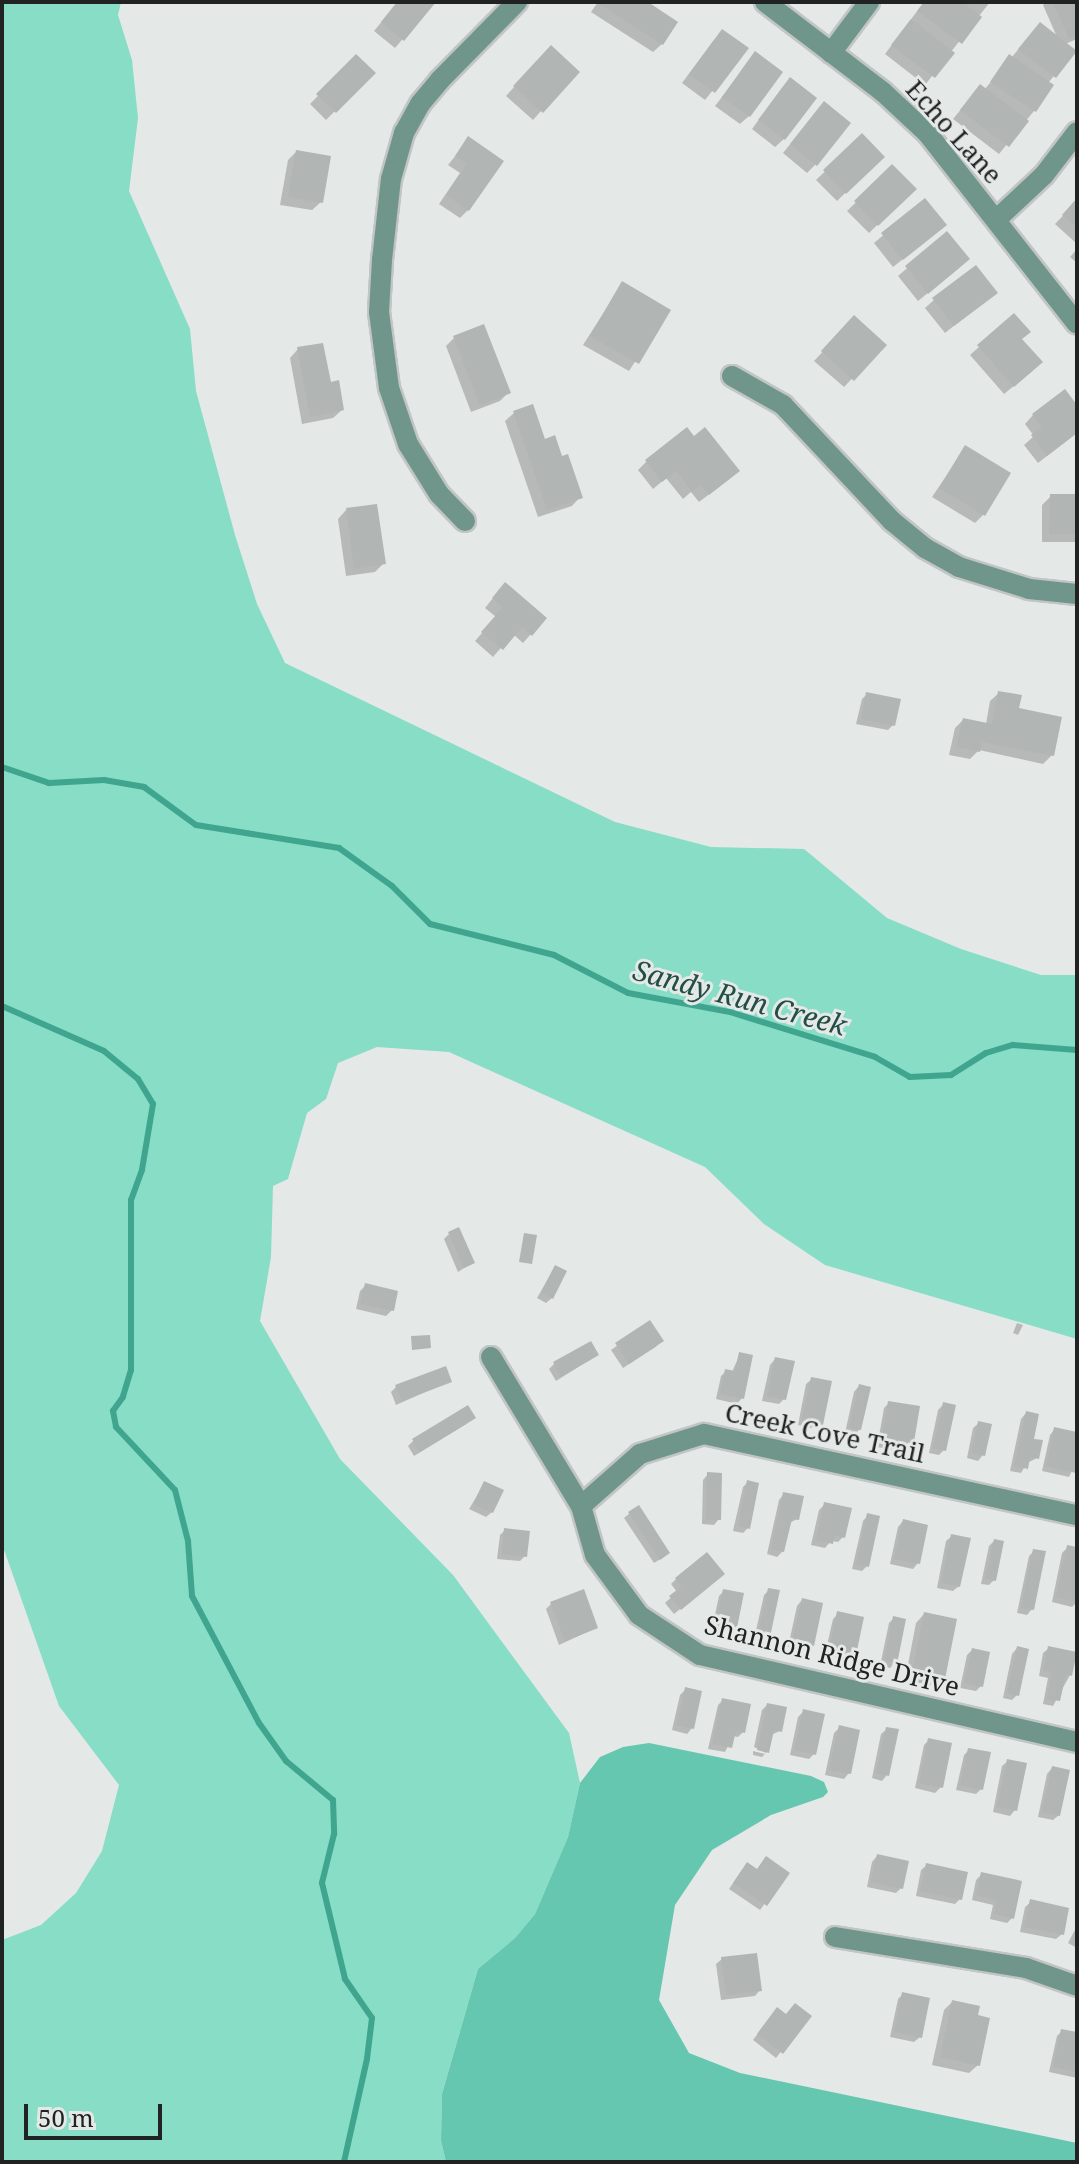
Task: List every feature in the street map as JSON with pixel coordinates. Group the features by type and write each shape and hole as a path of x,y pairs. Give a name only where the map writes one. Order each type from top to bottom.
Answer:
{"street":[{"path":"465,521 439,494 408,444 389,388 379,312 382,260 391,179 404,133 420,104 440,80 517,2"},
{"name":"Echo Lane","path":"765,2 883,92 928,134 1077,324"},
{"path":"831,53 869,2"},
{"path":"997,219 1044,175 1077,132"},
{"path":"732,376 783,405 892,521 925,548 959,567 1029,589 1077,594"},
{"name":"Shannon Ridge Drive","path":"491,1357 581,1506 595,1555 639,1615 700,1655 1077,1742"},
{"name":"Creek Cove Trail","path":"581,1506 640,1454 704,1434 1077,1515"},
{"path":"835,1937 1026,1968 1077,1986"}],"green space":[{"path":"2,2 121,2 118,15 132,60 138,118 129,191 190,329 196,391 235,535 257,604 285,663 615,822 711,847 804,849 887,918 961,949 1041,975 1077,975 1077,1339 825,1265 764,1224 705,1167 449,1052 377,1047 338,1063 326,1099 307,1113 288,1179 273,1186 271,1257 260,1321 340,1459 453,1575 569,1733 580,1783 568,1837 535,1914 515,1938 478,1969 442,2094 441,2141 446,2162 2,2162 2,1940 41,1925 76,1893 102,1851 119,1785 59,1706 2,1544"},
{"path":"649,1743 811,1776 824,1782 828,1792 823,1797 771,1815 712,1850 675,1905 659,2000 689,2053 740,2073 1077,2143 1077,2162 446,2162 441,2141 442,2094 478,1969 515,1938 535,1914 568,1837 580,1783 600,1757 623,1747"}],"building":[{"path":"397,2 436,2 404,41 381,22"},
{"path":"596,2 648,2 678,22 663,45"},
{"path":"924,2 962,2 982,17 962,44 917,11"},
{"path":"1053,2 1077,2 1077,35 1069,39"},
{"path":"911,19 955,53 935,78 891,45"},
{"path":"1040,22 1077,51 1056,78 1018,49"},
{"path":"722,29 749,48 715,93 689,74"},
{"path":"551,45 580,72 543,113 513,86"},
{"path":"755,51 783,72 750,117 722,97"},
{"path":"356,54 376,73 336,113 316,94"},
{"path":"1009,54 1054,85 1036,112 990,82"},
{"path":"790,77 817,98 785,140 758,120"},
{"path":"980,84 1029,121 1009,147 960,110"},
{"path":"824,101 851,123 817,166 790,144"},
{"path":"862,133 885,157 846,194 823,170"},
{"path":"468,136 504,161 469,211 446,195 467,164 455,156"},
{"path":"296,150 331,156 323,203 288,197"},
{"path":"892,164 917,189 878,226 854,201"},
{"path":"925,198 947,225 903,260 881,233"},
{"path":"1077,198 1077,228 1062,215"},
{"path":"947,231 970,259 928,294 905,266"},
{"path":"976,265 998,293 954,326 932,298"},
{"path":"622,281 671,310 639,364 590,336"},
{"path":"1014,313 1031,332 1022,339 1043,362 1014,387 977,345"},
{"path":"854,315 887,345 854,381 821,351"},
{"path":"484,324 511,393 480,405 453,336"},
{"path":"323,343 331,382 339,380 344,410 310,417 297,347"},
{"path":"1065,389 1077,405 1077,433 1047,456 1031,435 1042,427 1032,414"},
{"path":"533,404 545,439 555,435 562,456 568,454 583,498 547,510 513,411"},
{"path":"687,427 694,436 705,427 740,471 709,495 701,485 692,492 676,471 662,482 645,460"},
{"path":"965,445 1011,473 985,516 939,488"},
{"path":"1050,494 1077,494 1077,534 1049,534"},
{"path":"377,504 386,564 354,569 346,508"},
{"path":"505,582 547,618 532,636 522,627 503,650 481,632 503,607 492,598"},
{"path":"998,691 1022,695 1019,708 1062,717 1054,756 982,742 980,752 956,747 963,718 992,724"},
{"path":"866,692 901,699 895,726 861,719"},
{"path":"459,1227 475,1263 464,1268 448,1232"},
{"path":"524,1233 537,1235 532,1264 519,1262"},
{"path":"555,1265 567,1271 553,1299 541,1292"},
{"path":"365,1283 398,1291 394,1311 360,1304"},
{"path":"650,1320 664,1341 629,1364 615,1343"},
{"path":"430,1335 431,1348 412,1350 411,1336"},
{"path":"591,1341 599,1355 561,1377 553,1362"},
{"path":"739,1352 753,1355 744,1399 720,1394 725,1369 735,1371"},
{"path":"775,1357 795,1361 786,1400 767,1396"},
{"path":"446,1366 452,1382 402,1401 395,1385"},
{"path":"811,1377 832,1381 823,1425 802,1420"},
{"path":"859,1384 871,1387 861,1430 849,1428"},
{"path":"888,1401 920,1406 913,1448 881,1442"},
{"path":"943,1402 956,1405 946,1451 933,1448"},
{"path":"468,1405 476,1418 420,1452 412,1439"},
{"path":"1026,1411 1039,1414 1034,1439 1043,1440 1039,1459 1030,1457 1028,1469 1014,1466"},
{"path":"978,1421 992,1424 985,1456 971,1453"},
{"path":"1054,1427 1077,1432 1076,1473 1046,1466"},
{"path":"707,1472 722,1473 721,1520 706,1520"},
{"path":"747,1480 759,1483 750,1529 738,1526"},
{"path":"484,1481 504,1490 493,1513 473,1504"},
{"path":"783,1492 804,1496 799,1520 792,1519 784,1552 771,1549"},
{"path":"824,1502 852,1508 845,1538 834,1535 833,1544 816,1540"},
{"path":"639,1505 670,1553 660,1560 628,1512"},
{"path":"867,1513 880,1516 869,1567 856,1564"},
{"path":"903,1519 928,1525 920,1564 894,1559"},
{"path":"504,1528 530,1531 527,1557 502,1554"},
{"path":"951,1534 971,1538 960,1587 941,1583"},
{"path":"994,1539 1004,1541 996,1581 985,1579"},
{"path":"1067,1545 1077,1547 1077,1602 1056,1597"},
{"path":"1033,1549 1046,1551 1034,1610 1021,1608"},
{"path":"707,1552 725,1574 681,1610 669,1596 682,1586 675,1578"},
{"path":"768,1588 780,1590 770,1637 758,1634"},
{"path":"584,1589 598,1628 565,1641 550,1602"},
{"path":"723,1589 744,1593 737,1628 716,1623"},
{"path":"802,1598 823,1603 814,1646 792,1642"},
{"path":"837,1611 864,1617 856,1655 829,1650"},
{"path":"924,1612 957,1619 945,1679 912,1672"},
{"path":"893,1616 906,1619 897,1664 884,1661"},
{"path":"1017,1646 1029,1649 1019,1696 1007,1693"},
{"path":"1048,1646 1077,1652 1072,1676 1066,1674 1060,1701 1047,1699 1052,1673 1043,1671"},
{"path":"972,1648 990,1652 983,1687 964,1683"},
{"path":"685,1687 702,1691 694,1729 677,1725"},
{"path":"722,1698 751,1704 745,1733 736,1731 732,1748 712,1744"},
{"path":"767,1703 787,1707 782,1732 774,1730 769,1753 757,1750"},
{"path":"803,1709 825,1714 816,1755 794,1750"},
{"path":"839,1725 860,1730 851,1774 829,1770"},
{"path":"886,1727 899,1729 889,1776 876,1773"},
{"path":"928,1738 952,1743 943,1788 919,1783"},
{"path":"968,1748 991,1752 983,1790 960,1785"},
{"path":"1007,1759 1027,1763 1017,1811 997,1807"},
{"path":"1052,1766 1070,1770 1060,1816 1042,1812"},
{"path":"877,1854 909,1861 903,1889 871,1882"},
{"path":"766,1856 790,1873 767,1906 733,1883 747,1862 757,1869"},
{"path":"926,1863 968,1872 962,1900 920,1891"},
{"path":"981,1872 1022,1881 1014,1919 994,1914 997,1900 976,1895"},
{"path":"1030,1899 1069,1908 1064,1935 1024,1927"},
{"path":"757,1953 762,1991 726,1995 721,1957"},
{"path":"902,1992 930,1998 922,2038 894,2032"},
{"path":"952,2000 980,2006 978,2015 990,2018 980,2066 940,2057"},
{"path":"795,2003 812,2016 783,2054 757,2034 777,2007 786,2014"},
{"path":"1061,2029 1077,2032 1077,2072 1053,2067"}],"waterway":[{"name":"Sandy Run Creek","path":"2,767 49,783 104,780 144,787 196,825 339,848 392,886 430,924 554,955 628,993 730,1012 875,1057 910,1077 951,1075 986,1053 1013,1045 1077,1050"},
{"path":"2,1006 104,1051 138,1079 153,1104 142,1170 131,1200 131,1370 123,1397 113,1411 116,1427 175,1490 188,1541 192,1596 259,1723 286,1761 333,1800 334,1834 322,1883 345,1979 372,2018 367,2059 344,2162"}]}
